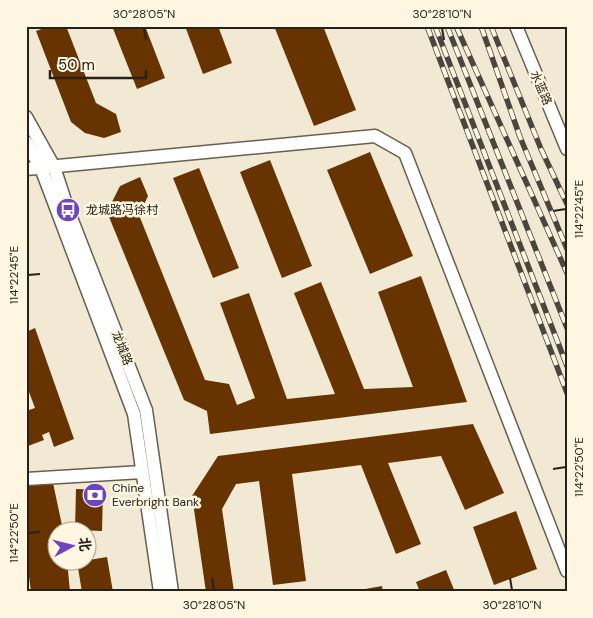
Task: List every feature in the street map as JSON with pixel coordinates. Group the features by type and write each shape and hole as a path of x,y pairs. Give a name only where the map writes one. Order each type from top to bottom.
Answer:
{"street":[{"name":"水蓝路","path":"516,26 567,149"},
{"name":"龙城路","path":"26,117 47,168 134,414 160,592"},
{"path":"26,169 375,136 404,153 567,571"},
{"name":"龙城路","path":"26,142 47,168 68,210 146,410 172,592"},
{"path":"26,479 142,472"}],"building":[{"path":"50,26 66,26 96,103 116,114 121,132 104,138 85,133 71,122 36,31"},
{"path":"112,26 145,26 165,78 137,89"},
{"path":"185,26 218,26 232,63 203,74"},
{"path":"274,26 323,26 356,110 314,126"},
{"path":"370,152 413,256 370,274 327,170"},
{"path":"270,160 312,266 282,278 240,172"},
{"path":"199,168 239,268 213,278 173,178"},
{"path":"140,177 148,196 139,215 205,380 229,384 237,405 255,398 220,303 249,293 287,399 335,394 294,293 321,282 364,389 413,387 378,292 421,276 467,402 210,434 207,411 184,400 107,212 120,186"},
{"path":"35,328 74,439 54,447 49,432 42,435 44,440 28,446 26,440 26,411 35,408 26,384 26,332"},
{"path":"473,424 504,493 465,510 441,456 388,463 421,544 396,554 361,465 292,474 306,581 273,585 259,481 236,484 222,509 234,592 206,592 192,496 218,456"},
{"path":"53,483 61,520 48,520 48,570 68,570 70,592 31,592 26,553 26,486"},
{"path":"76,489 103,490 102,531 98,531 98,520 75,520"},
{"path":"516,511 537,569 494,585 473,527"},
{"path":"107,557 113,592 82,592 78,570 98,570 98,558"},
{"path":"446,570 455,592 420,592 416,582"},
{"path":"382,586 383,592 354,592 354,591"}],"railway":[{"path":"427,26 567,393"},
{"path":"435,26 567,366"},
{"path":"447,26 567,328"},
{"path":"456,26 567,273"},
{"path":"481,26 520,137 567,249"},
{"path":"491,26 541,149 567,204"}],"place":[{"name":"龙城路冯徐村","path":"68,210"},
{"name":"Chine Everbright Bank","path":"95,495"}]}
